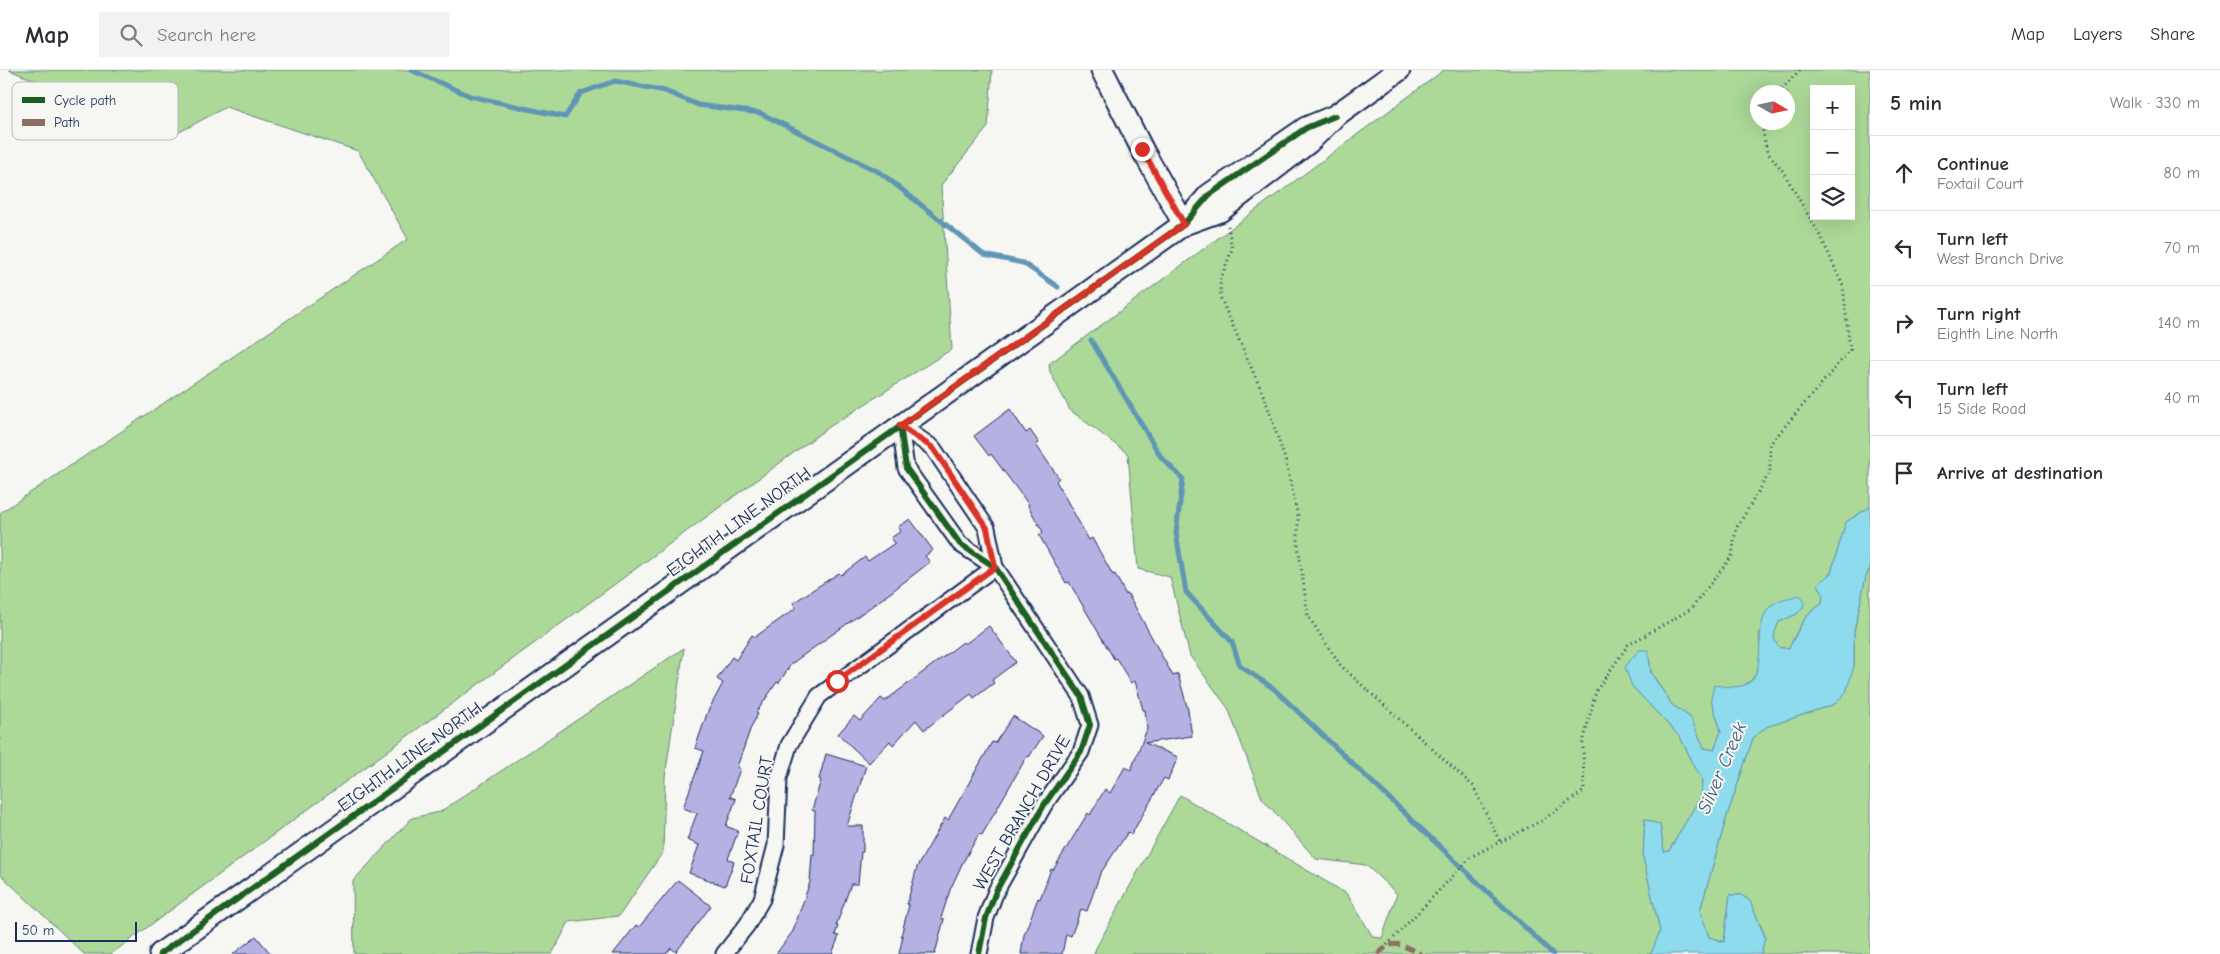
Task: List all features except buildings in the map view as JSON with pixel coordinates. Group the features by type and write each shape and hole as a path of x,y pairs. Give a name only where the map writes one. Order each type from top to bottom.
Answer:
{"street":[{"path":"1102,70 1142,149 1184,224"},
{"name":"EIGHTH LINE NORTH","path":"160,954 1184,224 1209,196 1217,190 1306,128 1335,116 1399,70"},
{"name":"WEST BRANCH DRIVE","path":"900,426 906,468 960,544 995,567"},
{"name":"WEST BRANCH DRIVE","path":"900,426 933,448 987,528 995,567 1081,696 1090,725 1081,752 1044,806 996,891 986,918 979,954"},
{"name":"FOXTAIL COURT","path":"724,954 747,926 762,899 776,845 779,778 789,745 819,696 995,567"}],"path":[{"path":"1785,85 1800,70"},
{"path":"1387,945 1469,859 1541,821 1584,791 1583,743 1596,692 1628,646 1691,609 1732,556 1736,529 1770,472 1770,444 1850,350 1843,286 1821,237 1782,170 1767,152 1763,130"},
{"path":"1227,224 1232,249 1220,280 1221,299 1265,399 1285,459 1298,516 1298,545 1308,616 1341,666 1473,786 1500,842"}],"green space":[{"path":"9,70 992,70 988,127 941,185 952,349 826,429 111,954 84,954 0,874 0,513 408,239 358,151 226,107 178,133 178,82 39,82"},
{"path":"1444,70 1870,70 1870,507 1846,522 1831,573 1818,584 1823,594 1822,604 1805,618 1789,648 1780,648 1777,645 1774,639 1776,629 1779,622 1797,614 1804,607 1759,632 1761,660 1753,678 1733,691 1711,699 1721,731 1714,750 1704,748 1690,717 1672,705 1651,672 1648,650 1632,686 1680,737 1702,780 1701,796 1669,851 1664,852 1660,825 1645,819 1643,857 1660,931 1651,954 1094,954 1180,795 1347,894 1373,937 1382,938 1397,894 1366,865 1316,859 1262,798 1228,708 1190,656 1170,577 1138,569 1128,454 1070,410 1050,372 1049,364"},
{"path":"1870,568 1870,954 1761,954 1765,936 1750,901 1741,895 1730,895 1724,942 1709,937 1700,911 1726,819 1753,738 1766,727 1835,704 1854,666 1854,631 1866,576"},
{"path":"684,648 665,777 663,852 619,916 569,922 552,954 354,954 353,881 412,818 440,812"}],"water":[{"name":"Silver Creek","path":"1870,507 1870,568 1866,576 1854,631 1854,666 1846,692 1835,704 1766,727 1753,738 1726,819 1700,911 1709,937 1724,942 1730,895 1741,895 1750,901 1765,937 1761,954 1651,954 1660,931 1643,857 1645,819 1660,825 1664,852 1669,851 1701,796 1702,780 1680,737 1632,686 1625,667 1639,650 1648,650 1651,673 1672,705 1690,717 1704,748 1714,750 1721,731 1711,699 1714,685 1738,687 1751,681 1756,673 1759,662 1760,636 1766,612 1776,602 1799,595 1804,599 1802,608 1796,614 1779,622 1775,633 1775,642 1780,648 1789,648 1806,618 1822,604 1823,594 1818,584 1831,573 1846,522"}],"waterway":[{"path":"411,70 470,96 565,117 581,93 615,81 665,91 698,105 760,113 881,173 984,255 1023,263 1058,287"},
{"path":"1091,340 1161,457 1183,479 1176,533 1186,592 1232,642 1240,666 1273,688 1553,954"}],"marked path":[{"path":"1378,954 1394,944 1404,946 1421,954"}],"cycle path":[{"path":"160,954 1184,224 1209,195 1306,128 1335,116"},
{"path":"900,425 906,468 960,544 995,567 1081,696 1090,725 1081,752 1044,805 996,891 986,918 979,954"}],"route":[{"path":"837,681 995,567 987,528 933,448 900,426 1184,224 1142,149"}]}
